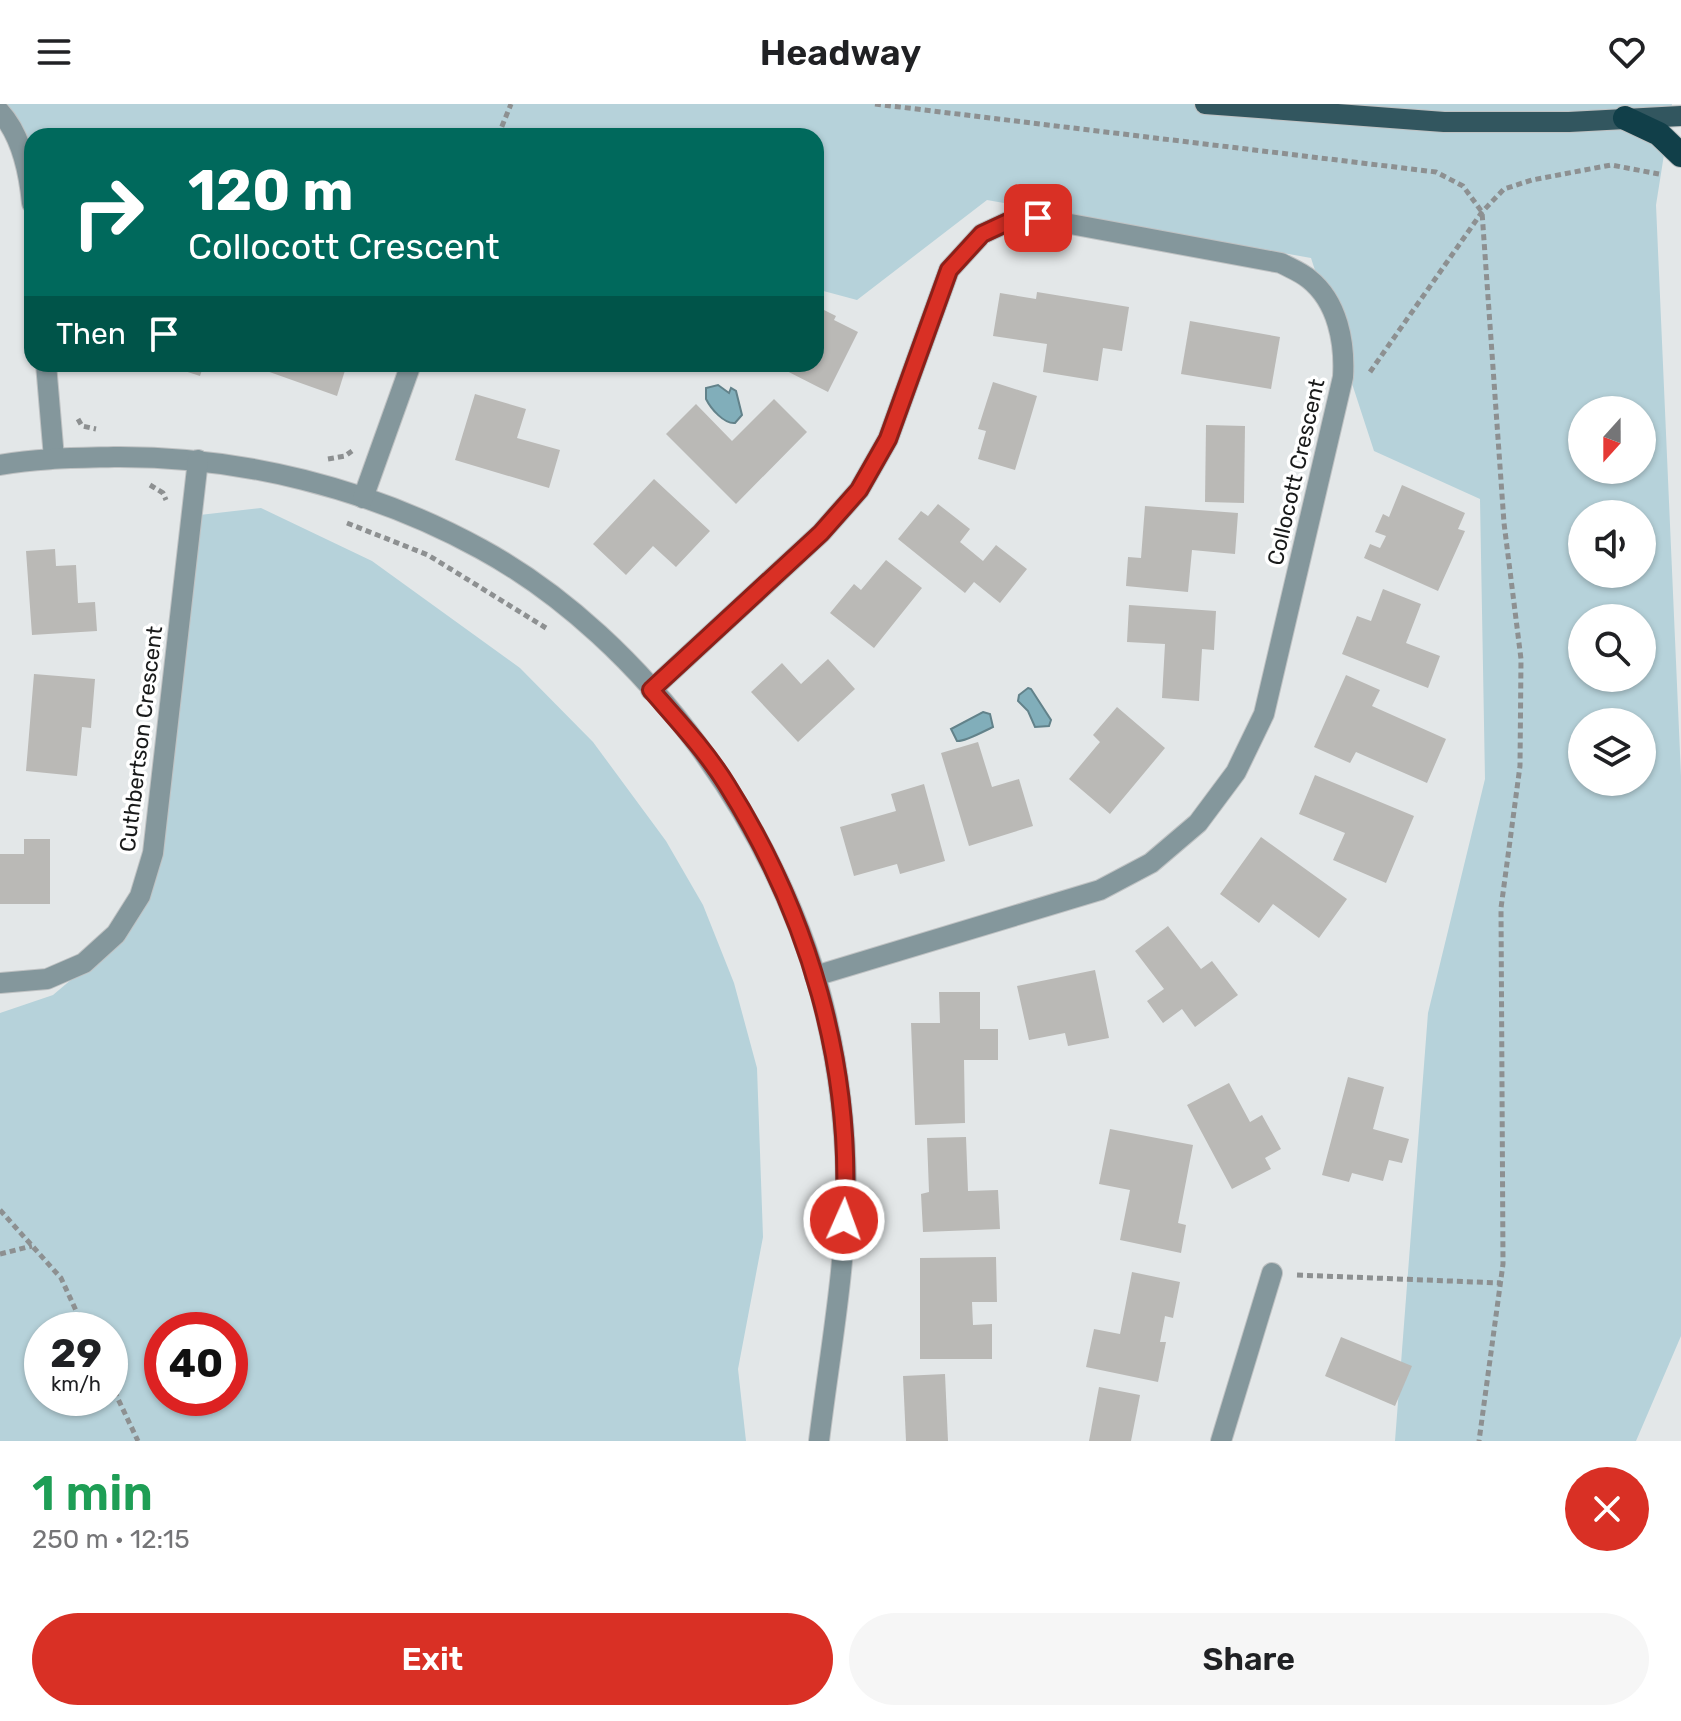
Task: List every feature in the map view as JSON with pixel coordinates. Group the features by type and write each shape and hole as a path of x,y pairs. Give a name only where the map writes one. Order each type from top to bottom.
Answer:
{"highway":[{"path":"1625,118 1659,134 1681,155"}],"main road":[{"path":"1205,104 1444,122 1569,122 1681,116"}],"street":[{"path":"0,112 8,121 24,157"},
{"name":"Collocott Crescent","path":"651,690 821,533 859,490 888,439 949,270 982,234 1010,221 1038,218 1281,263 1310,279 1331,305 1342,339 1343,377 1264,714 1236,772 1198,823 1151,863 1100,890 815,976"},
{"path":"47,372 54,458"},
{"path":"363,498 408,372"},
{"path":"0,465 54,458 162,457 198,460 282,474 404,512 482,549 543,590 621,657 703,751 727,785 768,856 801,935 826,1016 841,1102 846,1190 840,1280 819,1441"},
{"name":"Cuthbertson Crescent","path":"0,983 47,979 84,963 116,934 140,896 153,853 198,460"},
{"path":"1221,1441 1272,1273"}],"path":[{"path":"501,128 511,104"},
{"path":"875,104 1436,172 1463,186 1482,212 1504,523 1521,659 1520,766 1501,908 1503,1249 1479,1441"},
{"path":"1343,377 1362,382 1482,212 1504,189 1611,165 1665,175"},
{"path":"343,521 428,555 556,637"},
{"path":"0,1210 61,1278 77,1312"},
{"path":"0,1254 32,1246"},
{"path":"1272,1273 1501,1283"},
{"path":"126,1416 138,1441"}],"shaded area":[{"path":"0,104 1672,104 1656,205 1681,776 1681,1336 1636,1441 1395,1441 1428,1013 1485,779 1480,499 1374,451 1311,258 987,200 857,300 824,291 824,128 24,128 24,136"},
{"path":"718,385 729,393 731,388 736,391 742,415 735,423 718,415 706,399 706,388"},
{"path":"261,508 372,561 520,668 593,742 666,841 703,905 734,983 757,1068 763,1237 738,1369 746,1441 0,1441 0,1013 53,995 98,957 149,865 191,516"},
{"path":"1028,688 1051,720 1049,726 1035,727 1028,711 1018,701 1019,695"},
{"path":"983,712 990,714 993,727 957,741 951,729"}],"building":[{"path":"1037,292 1129,307 1122,351 1103,348 1098,381 1043,372 1047,344 993,336 1000,293 1036,299"},
{"path":"824,310 836,316 834,320 858,332 828,392 789,372 824,372"},
{"path":"1190,321 1280,337 1271,389 1181,374"},
{"path":"270,372 344,372 337,396"},
{"path":"993,382 1037,396 1015,470 978,459 986,431 978,429"},
{"path":"475,394 526,409 517,438 560,450 549,488 455,460"},
{"path":"774,399 807,432 736,504 666,434 696,404 732,441"},
{"path":"1206,425 1245,426 1244,503 1205,502"},
{"path":"654,479 710,531 676,567 653,546 626,575 593,544"},
{"path":"1402,485 1465,513 1458,529 1465,531 1438,591 1364,558 1370,544 1380,548 1386,536 1375,532 1383,514 1389,517"},
{"path":"938,504 970,529 960,542 983,561 996,545 1027,569 1000,603 974,582 965,593 898,539 921,511 928,516"},
{"path":"1145,506 1238,513 1235,554 1192,550 1188,592 1126,586 1128,557 1141,558"},
{"path":"55,549 56,566 76,565 78,603 95,602 97,631 32,635 26,551"},
{"path":"886,560 922,588 874,648 830,613 854,584 861,590"},
{"path":"1383,589 1421,604 1406,643 1440,656 1428,688 1342,654 1357,616 1371,621"},
{"path":"1129,605 1216,611 1214,650 1202,649 1199,701 1162,698 1165,644 1127,642"},
{"path":"828,659 855,689 798,742 751,692 782,663 801,684"},
{"path":"34,674 95,679 91,728 82,727 77,776 26,771"},
{"path":"1346,675 1380,690 1372,706 1446,739 1427,783 1356,752 1350,763 1314,747"},
{"path":"1117,707 1165,748 1110,814 1069,779 1100,742 1093,735"},
{"path":"978,742 992,787 1019,779 1033,826 969,846 941,753"},
{"path":"1315,775 1414,816 1386,883 1333,860 1345,833 1299,814"},
{"path":"924,784 945,861 900,874 897,864 854,876 840,827 896,811 891,794"},
{"path":"1261,837 1347,899 1319,938 1273,904 1259,923 1220,894"},
{"path":"24,839 50,839 50,904 0,904 0,854 24,854"},
{"path":"1168,926 1201,969 1212,961 1238,995 1195,1027 1182,1009 1163,1023 1147,1001 1164,989 1135,951"},
{"path":"1095,970 1109,1038 1068,1046 1065,1033 1029,1040 1017,986"},
{"path":"939,992 980,992 980,1029 998,1029 998,1060 964,1060 965,1123 915,1125 911,1023 940,1023"},
{"path":"1348,1077 1384,1087 1373,1129 1409,1139 1402,1163 1389,1160 1383,1181 1352,1173 1349,1182 1322,1175"},
{"path":"1229,1083 1250,1122 1262,1115 1281,1149 1265,1158 1271,1169 1232,1189 1187,1105"},
{"path":"1110,1129 1193,1145 1178,1223 1186,1225 1181,1253 1120,1240 1130,1190 1099,1184"},
{"path":"966,1137 968,1191 998,1190 1000,1229 923,1232 921,1194 929,1192 927,1138"},
{"path":"996,1257 997,1302 972,1302 973,1325 992,1324 992,1359 920,1359 920,1258"},
{"path":"1132,1272 1180,1282 1173,1318 1165,1316 1160,1342 1166,1342 1158,1382 1086,1367 1094,1329 1120,1334"},
{"path":"1341,1337 1412,1366 1395,1406 1325,1376"},
{"path":"945,1374 948,1441 906,1441 903,1376"},
{"path":"1099,1387 1140,1395 1131,1441 1089,1441"}],"route":[{"path":"844,1220 846,1190 841,1102 826,1016 801,935 768,856 727,785 703,751 651,690 821,533 859,490 888,439 949,270 982,234 1010,221 1038,218"}]}
